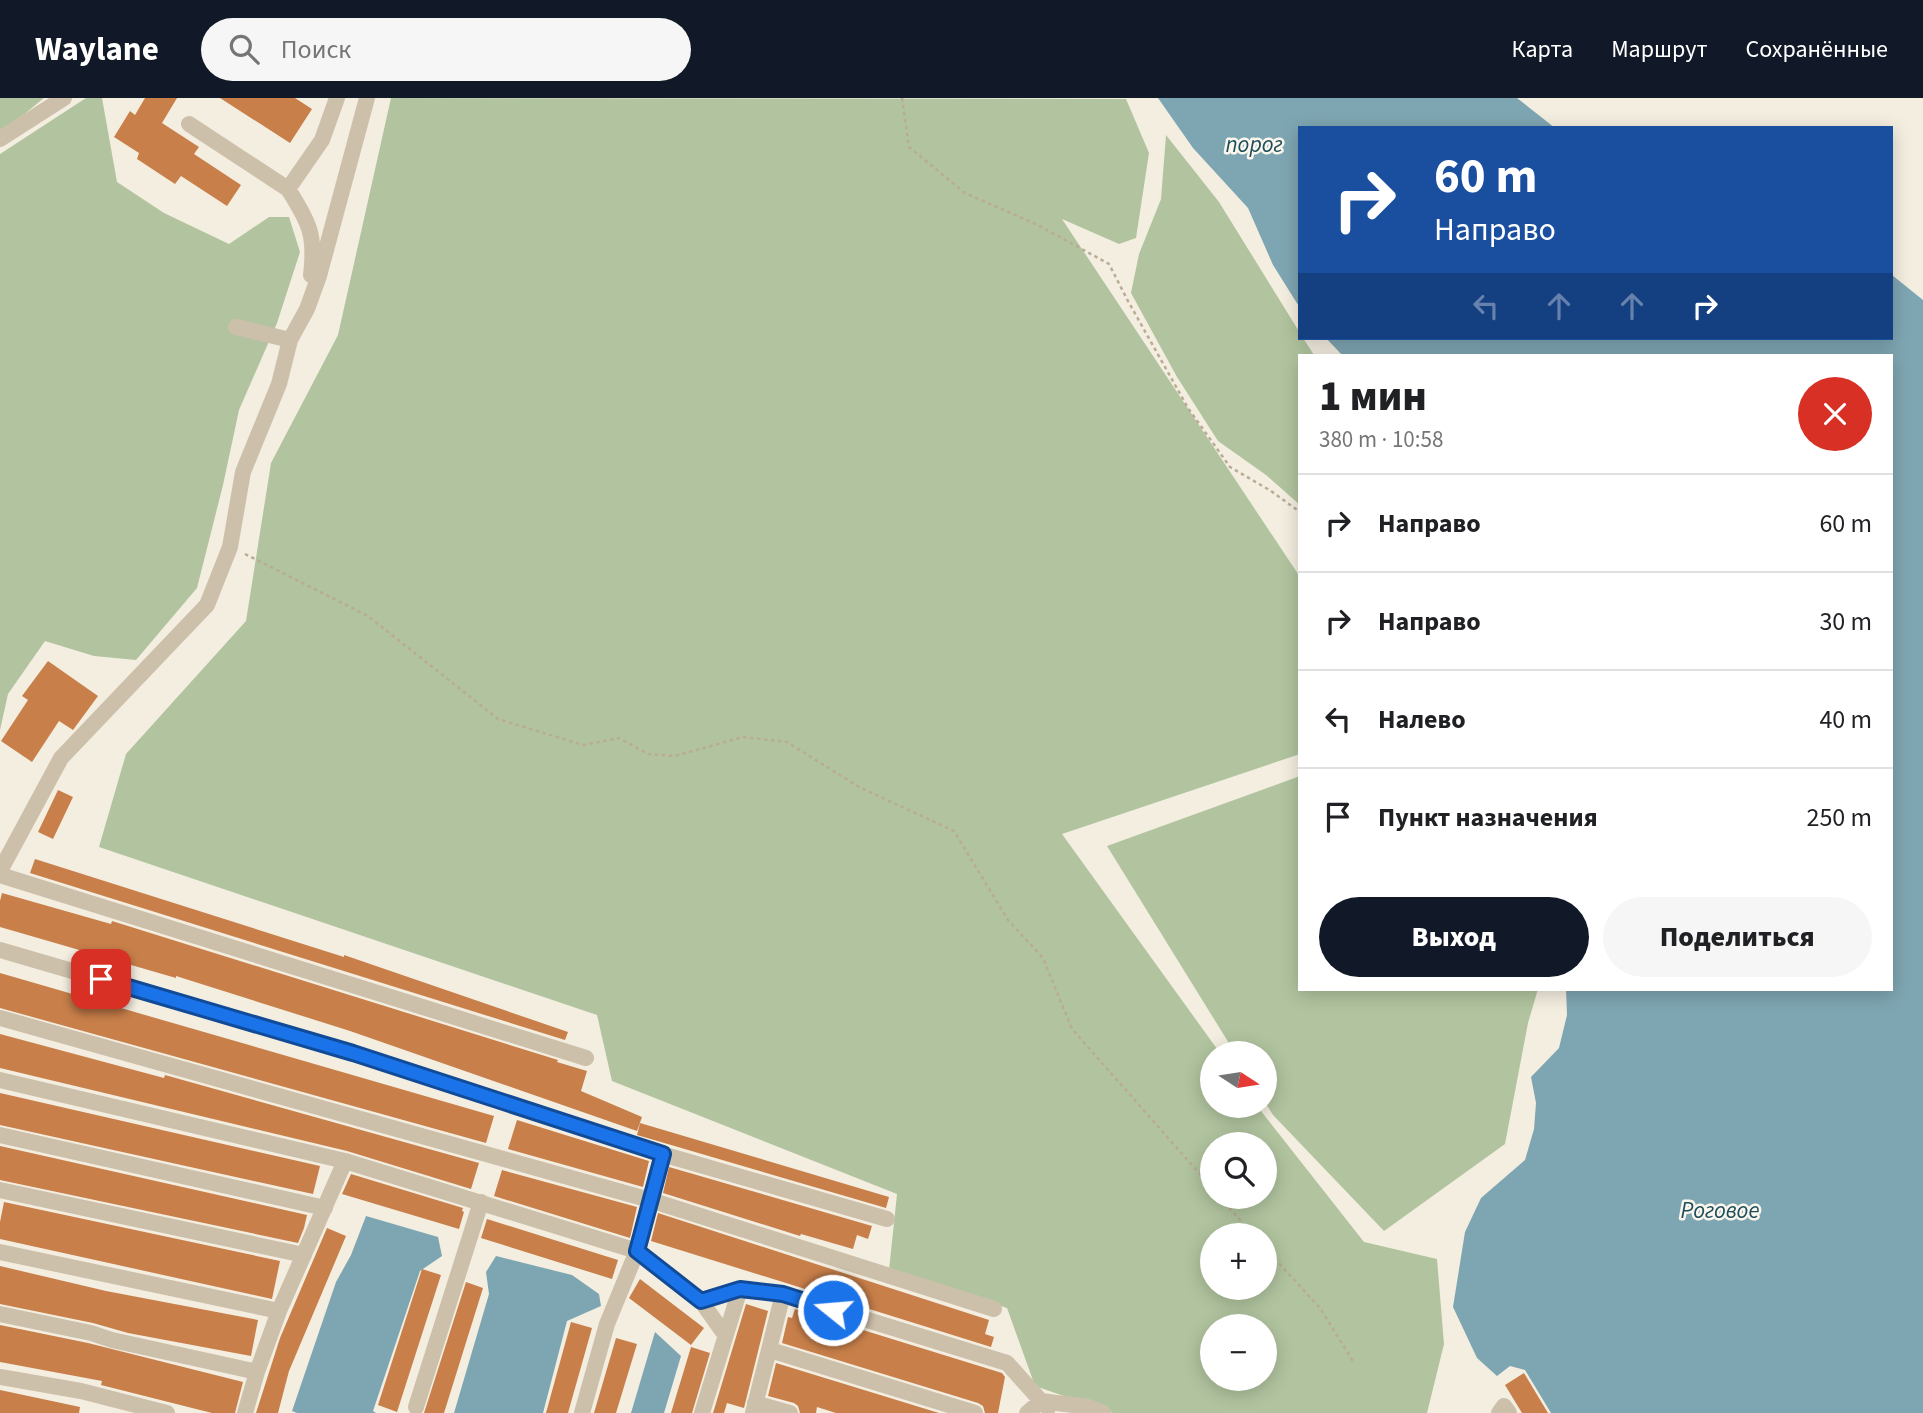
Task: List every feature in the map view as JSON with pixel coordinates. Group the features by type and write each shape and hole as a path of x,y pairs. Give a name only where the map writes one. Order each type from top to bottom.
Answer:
{"lane":[{"path":"0,139 64,98"},
{"path":"288,190 322,140 337,98"},
{"path":"367,98 319,276 307,309 290,340 279,384 243,472 230,547 207,604 61,758 0,873 586,1058"},
{"path":"188,124 288,190 308,220 314,252 307,309"},
{"path":"236,327 290,340"},
{"path":"0,950 353,1053 663,1154 887,1220"},
{"path":"0,1018 650,1200 994,1310"},
{"path":"0,1080 345,1161 637,1251 701,1301 725,1335"},
{"path":"0,1135 325,1208"},
{"path":"582,1413 607,1324 637,1251 663,1154"},
{"path":"245,1413 279,1311 345,1161"},
{"path":"0,1190 304,1255"},
{"path":"416,1408 481,1202"},
{"path":"0,1252 279,1311"},
{"path":"701,1301 740,1289 783,1294 1007,1363 1047,1407"},
{"path":"702,1413 740,1289"},
{"path":"783,1294 754,1408 790,1413"},
{"path":"0,1314 257,1371"},
{"path":"770,1350 975,1413"},
{"path":"0,1377 81,1391 167,1413"},
{"path":"1499,1413 1504,1406 1509,1413"},
{"path":"1027,1413 1047,1407 1088,1408 1103,1413"}],"path":[{"path":"902,98 909,147 965,193 1038,225 1110,264 1188,408 1230,467 1298,511"},
{"path":"230,547 368,616 498,719 583,745 619,738 648,754 675,756 743,737 787,742 859,788 954,831 1008,919 1043,958 1072,1029 1200,1174"},
{"path":"1230,1209 1243,1223"},
{"path":"1277,1261 1320,1308 1354,1363"}],"green space":[{"path":"0,98 44,98 0,134"},
{"path":"86,98 102,98 117,182 164,213 229,244 269,217 289,217 300,252 277,323 239,410 197,588 136,660 94,656 45,641 8,694 0,730 0,154"},
{"path":"391,98 1126,99 1149,153 1136,238 1119,244 1062,219 1298,574 1298,755 1062,834 1211,1041 1200,1041 1200,1118 1266,1118 1364,1242 1437,1259 1444,1344 1427,1413 1113,1413 1035,1386 1007,1308 889,1270 897,1194 612,1081 597,1015 99,847 126,754 246,621 271,463 338,335"},
{"path":"1166,135 1219,202 1298,330 1298,340 1304,340 1313,354 1298,354 1298,503 1266,475 1218,441 1177,377 1131,293 1139,254 1161,199"},
{"path":"1298,777 1298,991 1537,991 1528,1023 1505,1144 1384,1231 1276,1118 1278,1118 1278,1041 1228,1041 1107,846"}],"water":[{"name":"порог","path":"1158,98 1517,98 1552,126 1298,126 1298,305 1273,265 1248,208 1193,148"},
{"name":"Роговое","path":"1893,276 1923,300 1923,1413 1551,1413 1525,1370 1510,1366 1497,1376 1477,1358 1453,1307 1465,1232 1481,1198 1525,1160 1534,1129 1536,1103 1531,1077 1559,1048 1567,1015 1566,991 1893,991 1893,354 1341,354 1328,340 1893,340"},
{"path":"366,1216 438,1237 442,1256 420,1271 373,1411 376,1413 297,1413 292,1411 336,1282 351,1255"},
{"path":"496,1256 572,1275 599,1294 601,1306 567,1321 543,1413 454,1413 489,1294 486,1272"},
{"path":"655,1332 681,1356 664,1413 631,1413"}],"building":[{"path":"145,98 177,98 162,123 199,147 194,154 241,185 227,206 181,176 175,184 137,159 139,153 114,137 130,111 135,115"},
{"path":"220,98 295,98 312,109 290,143"},
{"path":"48,661 98,696 73,730 59,721 32,762 1,741 28,700 22,696"},
{"path":"58,790 73,797 53,839 38,832"},
{"path":"35,859 344,955 568,1032 565,1040 30,873"},
{"path":"2,893 111,924 112,921 558,1060 557,1062 587,1071 581,1091 642,1117 637,1131 350,1031 176,976 0,927"},
{"path":"0,973 494,1116 486,1143 0,1008"},
{"path":"0,1034 164,1078 165,1075 479,1163 471,1189 347,1151 0,1068"},
{"path":"0,1093 320,1166 313,1194 0,1125"},
{"path":"517,1120 649,1161 643,1187 508,1149"},
{"path":"640,1123 889,1197 886,1208 637,1135"},
{"path":"0,1146 307,1215 304,1228 298,1243 0,1180"},
{"path":"669,1167 872,1226 868,1239 857,1235 853,1249 801,1234 800,1236 663,1193"},
{"path":"502,1170 637,1207 630,1238 494,1196"},
{"path":"351,1174 463,1208 459,1229 342,1194"},
{"path":"4,1202 280,1261 272,1299 0,1239"},
{"path":"658,1213 989,1320 985,1334 994,1337 991,1347 651,1241"},
{"path":"487,1219 618,1260 612,1279 481,1238"},
{"path":"327,1228 346,1236 289,1371 278,1413 256,1413 280,1338"},
{"path":"0,1266 106,1291 258,1320 251,1356 128,1333 0,1304"},
{"path":"422,1269 441,1275 397,1412 378,1405"},
{"path":"640,1279 704,1328 691,1345 629,1298"},
{"path":"466,1282 483,1288 444,1413 424,1413"},
{"path":"746,1304 768,1311 744,1408 727,1403 724,1413 713,1413"},
{"path":"795,1309 1002,1373 1005,1377 998,1413 985,1413 983,1406 978,1403 782,1343 788,1317 792,1318"},
{"path":"571,1322 592,1328 568,1413 546,1413"},
{"path":"0,1325 88,1343 243,1382 235,1413 212,1413 101,1385 102,1381 0,1362"},
{"path":"616,1338 637,1344 616,1413 594,1413"},
{"path":"691,1347 710,1353 692,1413 671,1413"},
{"path":"776,1363 939,1413 836,1413 817,1407 816,1413 800,1413 794,1403 768,1396"},
{"path":"1524,1373 1548,1413 1522,1413 1505,1385"},
{"path":"0,1390 80,1407 79,1413 0,1413"}],"route":[{"path":"101,979 353,1053 663,1154 637,1251 701,1301 740,1289 783,1294 833,1310"}]}
